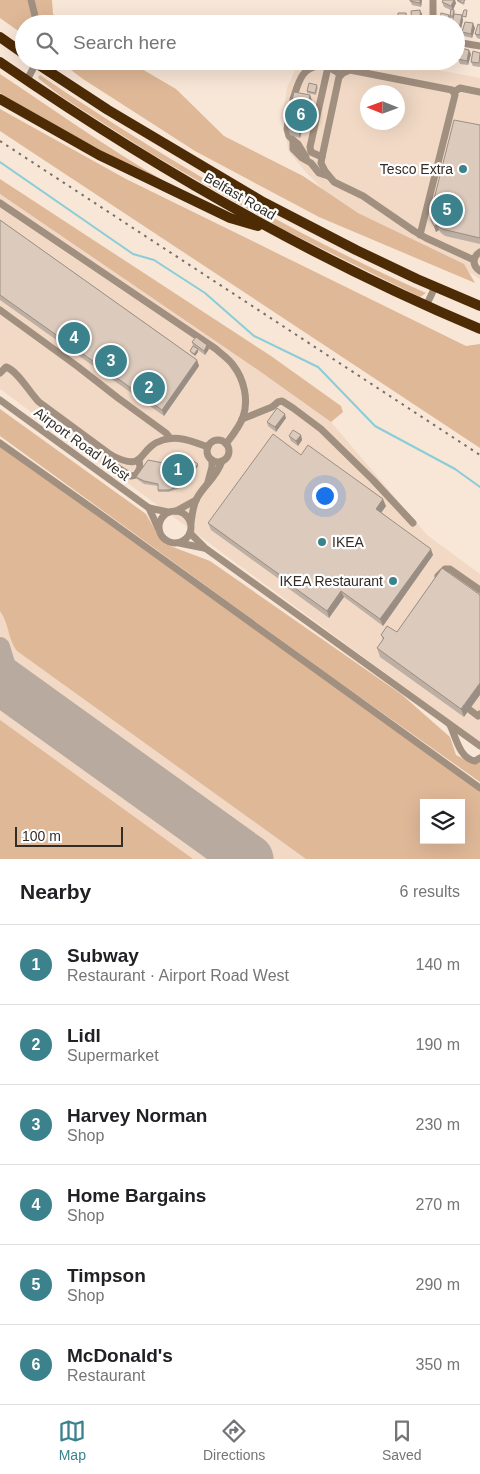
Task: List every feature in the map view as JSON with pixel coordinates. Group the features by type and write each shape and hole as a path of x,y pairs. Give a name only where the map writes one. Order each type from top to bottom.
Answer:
{"highway":[{"path":"0,37 15,48"},
{"name":"Belfast Road","path":"0,62 63,105 152,161 273,231 426,306 480,329"},
{"name":"Belfast Road","path":"47,70 108,110 263,202 356,250 480,306"},
{"path":"0,99 99,154 203,206 230,218 273,231"}],"street":[{"path":"30,0 35,15"},
{"path":"433,0 434,15"},
{"path":"465,44 480,46"},
{"path":"27,80 31,70"},
{"path":"306,70 300,79 297,89 288,123 288,133 293,140 294,149 319,173 329,177"},
{"path":"322,157 312,152 310,147 327,70"},
{"path":"334,70 341,75"},
{"path":"454,92 452,90 350,70 343,73 321,163 334,182 381,207 420,235 474,260"},
{"path":"454,92 460,88 480,92"},
{"path":"297,89 301,90 301,96"},
{"path":"420,235 454,101 454,92"},
{"path":"0,204 208,344 233,365 243,383 246,397 242,419 226,444"},
{"path":"480,252 474,260 475,266 480,271"},
{"path":"426,306 435,287"},
{"path":"0,310 91,376 170,438"},
{"path":"2,369 18,377 39,402 122,461 131,462 139,460 153,444 170,438 181,439 208,447"},
{"name":"Airport Road West","path":"0,400 149,508 168,512"},
{"path":"242,419 282,401 321,429 413,523"},
{"path":"180,543 190,533 196,500 219,470 222,461 228,454 228,447 224,442 216,440 208,447 212,467 208,483"},
{"path":"0,443 480,788"},
{"path":"111,455 115,466 132,476 136,475 140,468 139,460"},
{"path":"212,460 222,461"},
{"path":"196,500 176,511 168,512 161,519 158,528 161,537 165,541 205,548"},
{"name":"Airport Road West","path":"149,508 158,528"},
{"path":"176,511 184,514 191,522"},
{"path":"190,533 205,548 480,746"},
{"path":"434,582 439,574 448,568 480,590"},
{"path":"470,710 478,716 480,714"},
{"path":"449,724 459,748 467,758 475,761 480,758"}],"shaded area":[{"path":"0,0 52,0 54,15 15,15 15,29 0,18"},
{"path":"71,70 144,70 176,89 224,136 303,176 358,213 464,264 475,283 319,217 195,151"},
{"path":"295,70 438,70 480,78 480,279 435,251 335,202 289,152 285,133 284,107 287,88"},
{"path":"0,74 164,181 60,128 0,93"},
{"path":"40,75 133,136 228,193 326,245 426,293 420,297 286,231 150,153 62,97 39,79"},
{"path":"0,109 126,179 466,346 480,344 480,448 0,131"},
{"path":"0,179 271,356 341,406 343,412 331,422 0,194"},
{"path":"0,194 331,422 427,535 480,574 480,743 0,389"},
{"path":"0,409 146,514 165,544 210,561 401,694 450,737 456,755 472,763 480,761 480,782 0,436"},
{"path":"0,439 480,784 480,859 0,859"},
{"path":"0,446 480,791 480,859 306,859 17,651 0,611"},
{"path":"0,720 193,859 0,859"}],"building":[{"path":"420,0 420,3 410,1"},
{"path":"443,0 454,0 451,6 442,2"},
{"path":"451,9 454,10 453,15 450,15"},
{"path":"420,10 420,15 411,15 411,11"},
{"path":"464,10 467,10 466,17 462,15"},
{"path":"398,13 406,13 406,15 398,15"},
{"path":"465,22 473,23 471,34 465,33"},
{"path":"478,24 480,25 480,35 475,34"},
{"path":"465,49 469,50 467,61 465,61"},
{"path":"473,51 480,53 479,63 471,62"},
{"path":"309,83 317,85 315,93 307,91"},
{"path":"294,92 310,95 303,125 300,124 298,131 288,129 289,122 287,122"},
{"name":"Tesco Extra","path":"454,120 480,125 480,238 442,229 437,224 434,226 431,220 430,215"},
{"path":"0,220 197,360 162,410 0,295"},
{"path":"196,337 207,345 204,351 192,342"},
{"path":"193,346 198,349 194,354 190,351"},
{"path":"277,408 285,414 275,427 267,422"},
{"path":"293,430 301,435 296,441 289,436"},
{"name":"IKEA","path":"273,434 301,455 308,445 383,499 376,509 431,549 380,619 341,591 327,611 208,523"},
{"path":"181,453 198,464 189,475 181,480 184,484 169,490 158,490 158,484 136,477 148,460 163,463 170,462"},
{"path":"442,568 480,595 480,683 461,709 377,648 384,638 381,635 387,626 397,632"}],"waterway":[{"path":"0,162 133,254 154,260 205,293 254,336 318,367 375,426 455,469 480,487"}],"taxiway":[{"path":"0,647 7,670 23,696 0,691"}],"runway":[{"path":"0,680 249,859"}],"railway":[{"path":"0,141 480,455"}],"place":[{"name":"McDonald's","path":"301,115"},
{"name":"Tesco Extra","path":"463,169"},
{"name":"Timpson","path":"447,210"},
{"name":"Home Bargains","path":"74,338"},
{"name":"Harvey Norman","path":"111,361"},
{"name":"Lidl","path":"149,388"},
{"name":"Subway","path":"178,470"},
{"name":"IKEA","path":"322,542"},
{"name":"IKEA Restaurant","path":"393,581"}]}
